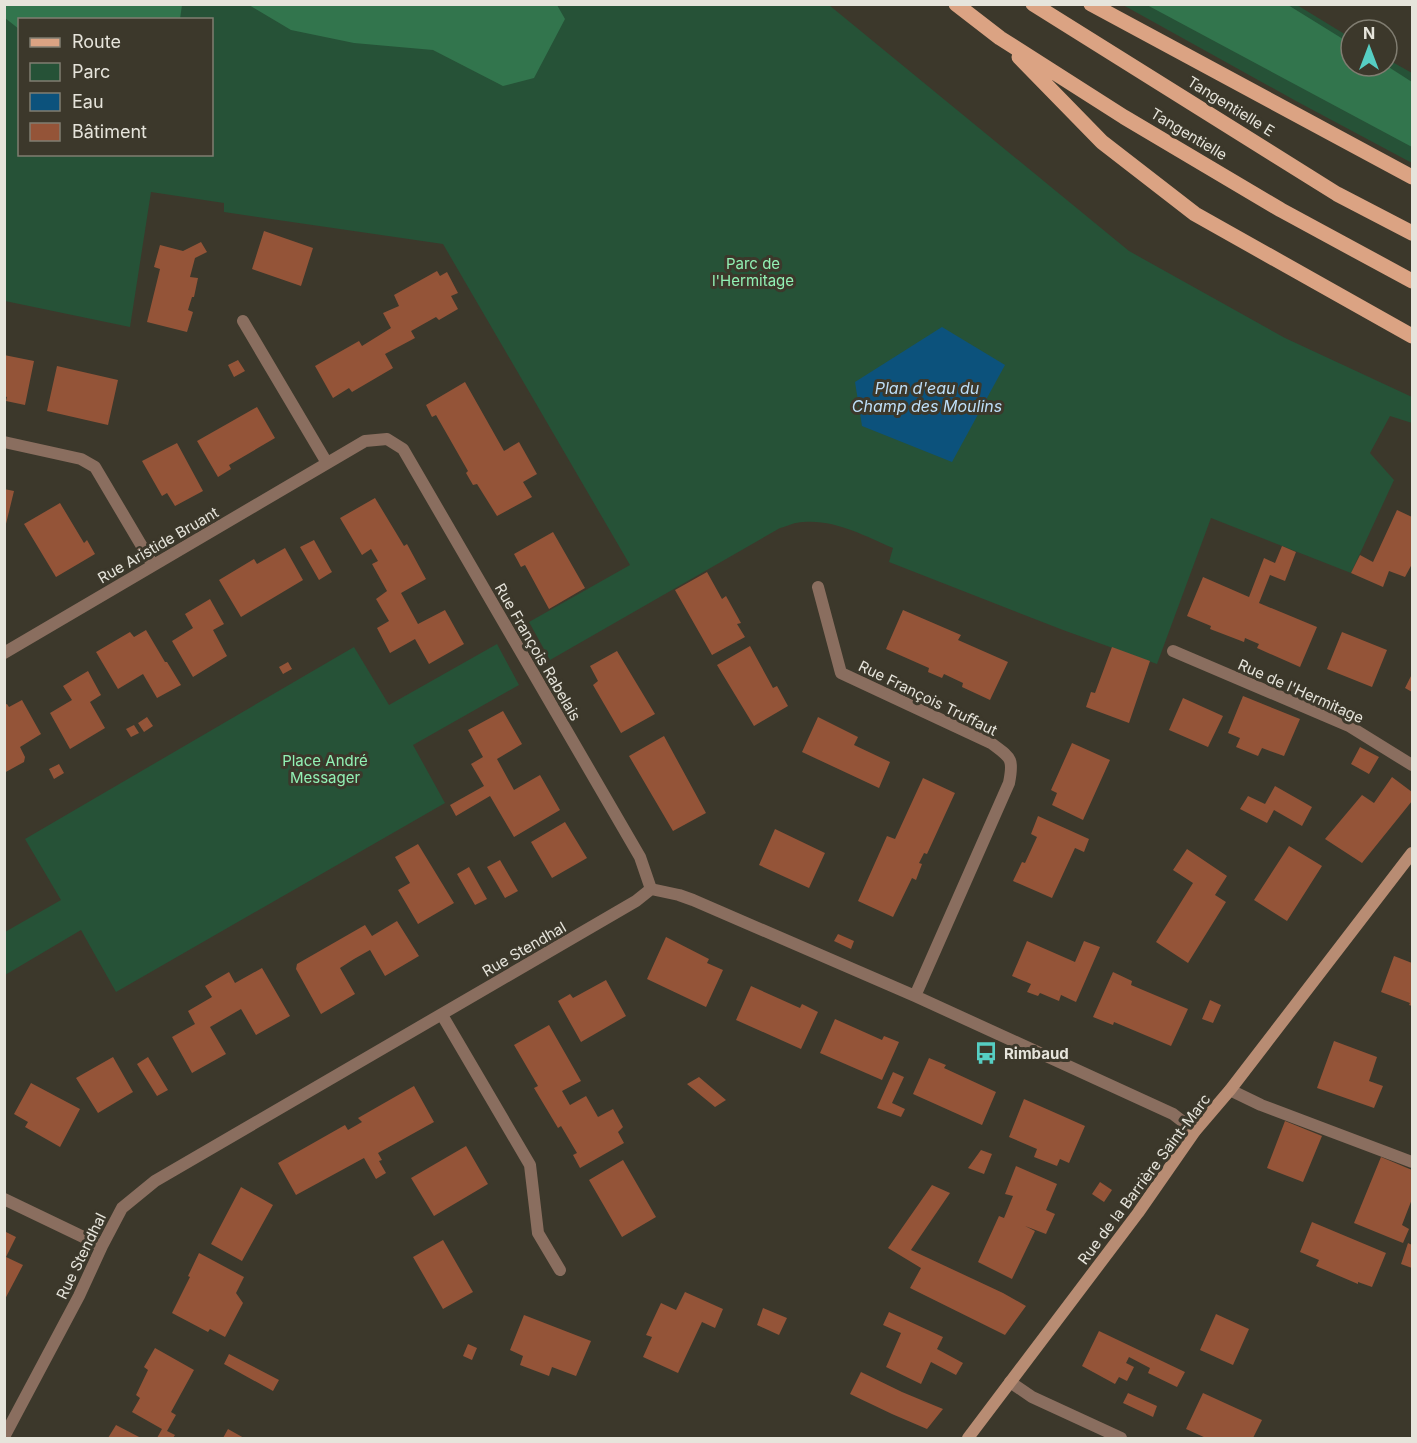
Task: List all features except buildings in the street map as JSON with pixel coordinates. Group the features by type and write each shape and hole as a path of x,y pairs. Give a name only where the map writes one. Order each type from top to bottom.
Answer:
{"main road":[{"name":"Tangentielle","path":"956,4 1000,38 1124,117 1262,198 1413,281"},
{"name":"Tangentielle E","path":"1033,4 1337,194 1413,233"},
{"path":"1091,4 1413,177"},
{"path":"1000,38 1102,142 1195,214 1413,336"},
{"name":"Rue de la Barrière Saint-Marc","path":"968,1438 1138,1213 1195,1131 1230,1090 1413,853"}],"street":[{"path":"243,321 327,463"},
{"name":"Rue Aristide Bruant","path":"4,653 365,441 387,439"},
{"name":"Rue François Rabelais","path":"387,439 403,449 640,857 651,889"},
{"path":"4,442 81,459 95,467 153,565"},
{"name":"Rue François Truffaut","path":"818,586 841,673 992,743 1009,756 1012,767 1009,783 915,996"},
{"name":"Rue de l'Hermitage","path":"1173,651 1349,726 1413,765"},
{"path":"651,889 693,900 915,996 1173,1114 1195,1131"},
{"name":"Rue Stendhal","path":"4,1437 79,1296 122,1208 154,1181 442,1015 636,901 651,889"},
{"path":"442,1015 530,1165 538,1233 560,1270"},
{"path":"1230,1090 1261,1105 1413,1162"},
{"path":"4,1199 102,1246"},
{"path":"1010,1382 1032,1397 1121,1438"}],"green space":[{"path":"5,4 182,5 180,18 18,18 18,28 5,18"},
{"name":"Parc de l'Hermitage","path":"5,5 829,5 1129,251 1285,338 1412,397 1412,423 1390,416 1370,453 1394,480 1351,573 1211,518 1157,664 889,562 893,548 850,529 815,522 797,523 780,528 550,660 529,622 630,565 443,244 224,212 224,203 151,192 130,327 5,301"},
{"path":"249,5 557,5 565,19 534,78 503,86 433,50 354,43 291,30"},
{"path":"1123,5 1297,5 1339,31 1339,78 1399,78 1399,66 1412,73 1412,163"},
{"path":"1147,5 1288,5 1339,37 1339,78 1399,78 1399,74 1412,82 1412,147"},
{"name":"Place André Messager","path":"497,644 519,685 413,745 445,803 116,992 81,930 5,975 5,932 61,900 25,839 354,647 389,705"}],"water":[{"name":"Plan d'eau du Champ des Moulins","path":"942,327 1005,365 952,462 862,426 855,382"}],"place":[{"name":"Rimbaud","path":"986,1053"}]}
